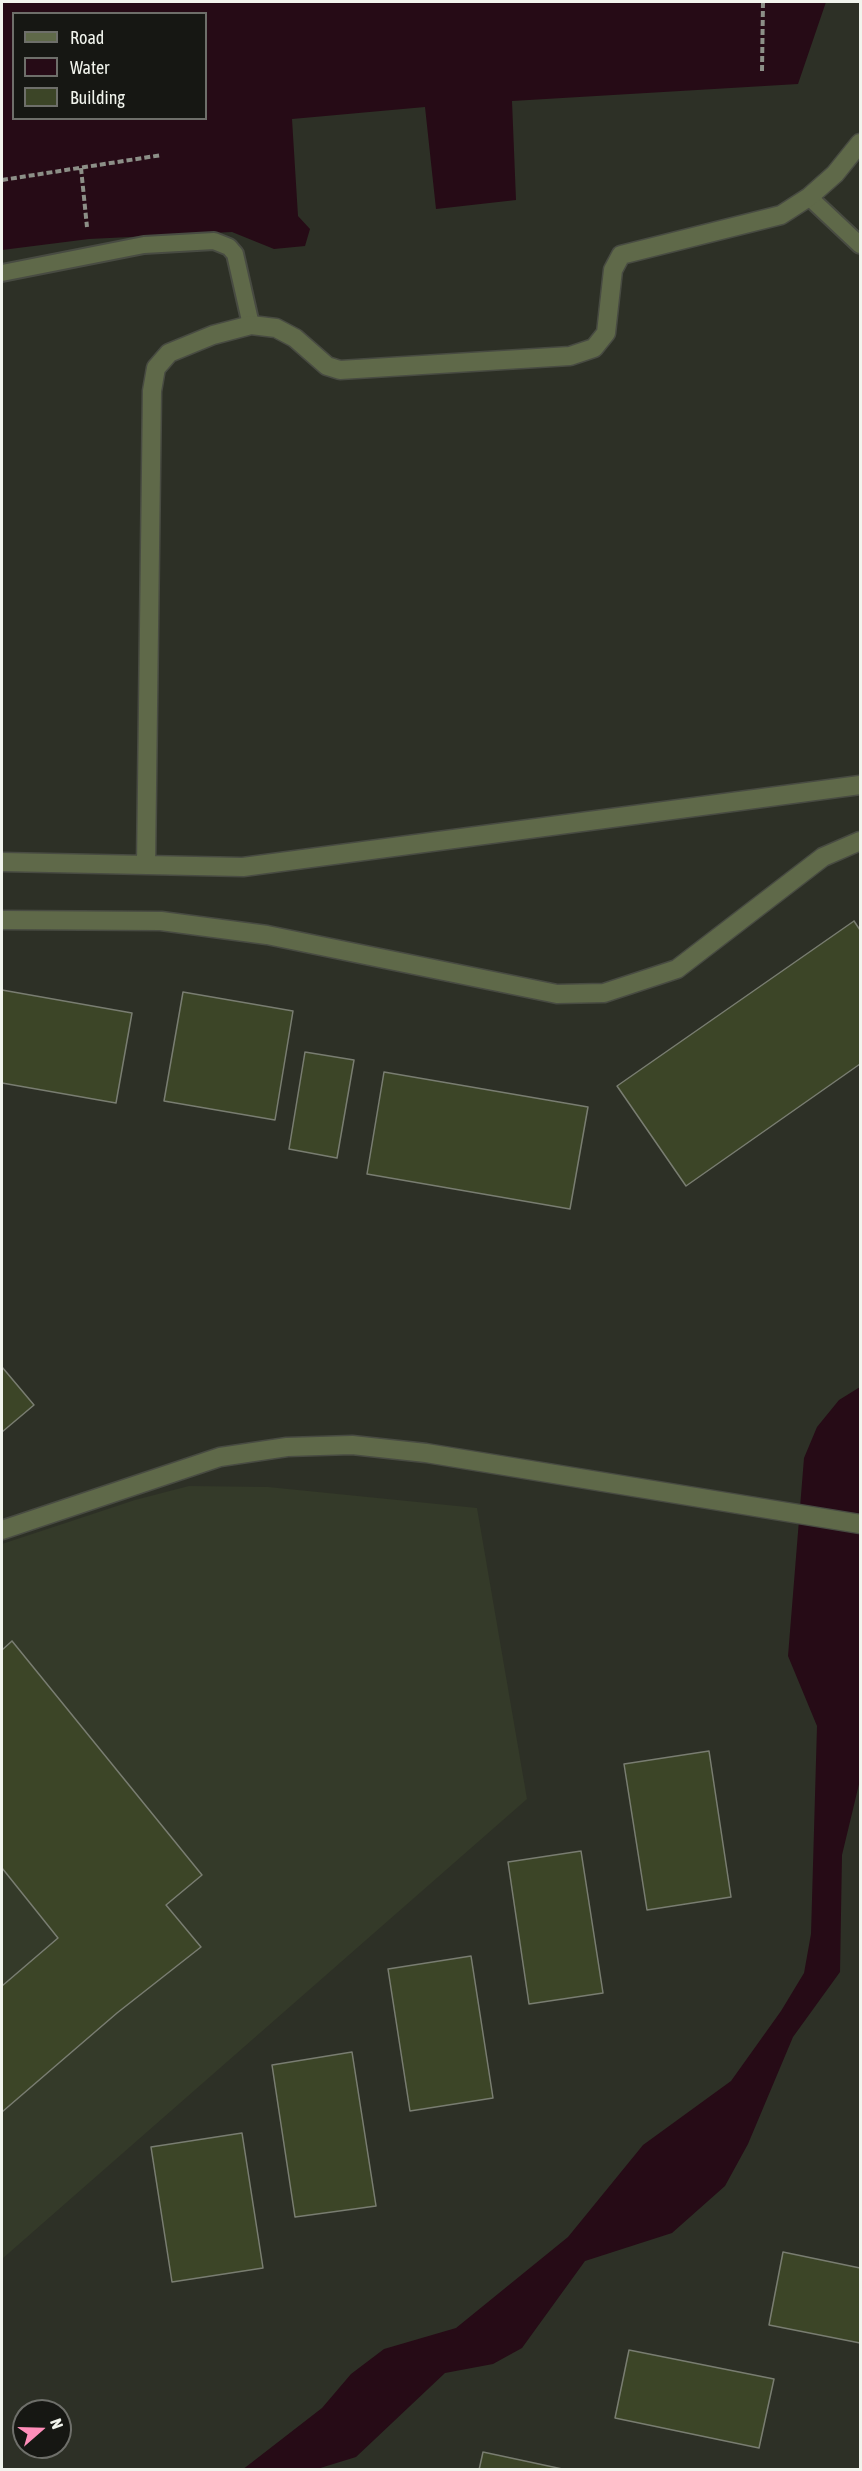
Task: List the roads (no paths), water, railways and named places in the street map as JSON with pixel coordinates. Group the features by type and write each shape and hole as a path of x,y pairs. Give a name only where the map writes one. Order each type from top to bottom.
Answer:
{"street":[{"path":"146,865 152,391 156,368 169,353 213,335 251,325 276,328 295,338 327,366 340,370 570,356 594,348 606,333 613,270 621,255 781,215 810,197 835,174 861,143"},
{"path":"2,862 243,867 861,785"},
{"path":"2,920 161,921 267,935 557,994 603,993 677,969 823,857 861,841"},
{"path":"2,1530 220,1457 287,1447 352,1445 426,1453 861,1524"}],"lane":[{"path":"810,197 861,245"},
{"path":"2,273 144,245 214,241 229,247 235,254 251,325"}],"water":[{"path":"2,2 826,2 798,84 512,101 516,200 436,209 425,107 292,119 298,216 310,229 305,246 274,249 232,232 89,239 2,250"},
{"path":"860,1387 860,1780 842,1855 840,1972 793,2037 748,2144 725,2186 672,2233 585,2261 522,2348 493,2364 445,2373 356,2457 317,2469 242,2470 322,2408 351,2374 384,2349 456,2328 568,2237 643,2145 731,2081 781,2011 804,1973 811,1934 817,1726 788,1656 804,1458 817,1427 839,1400"}]}
